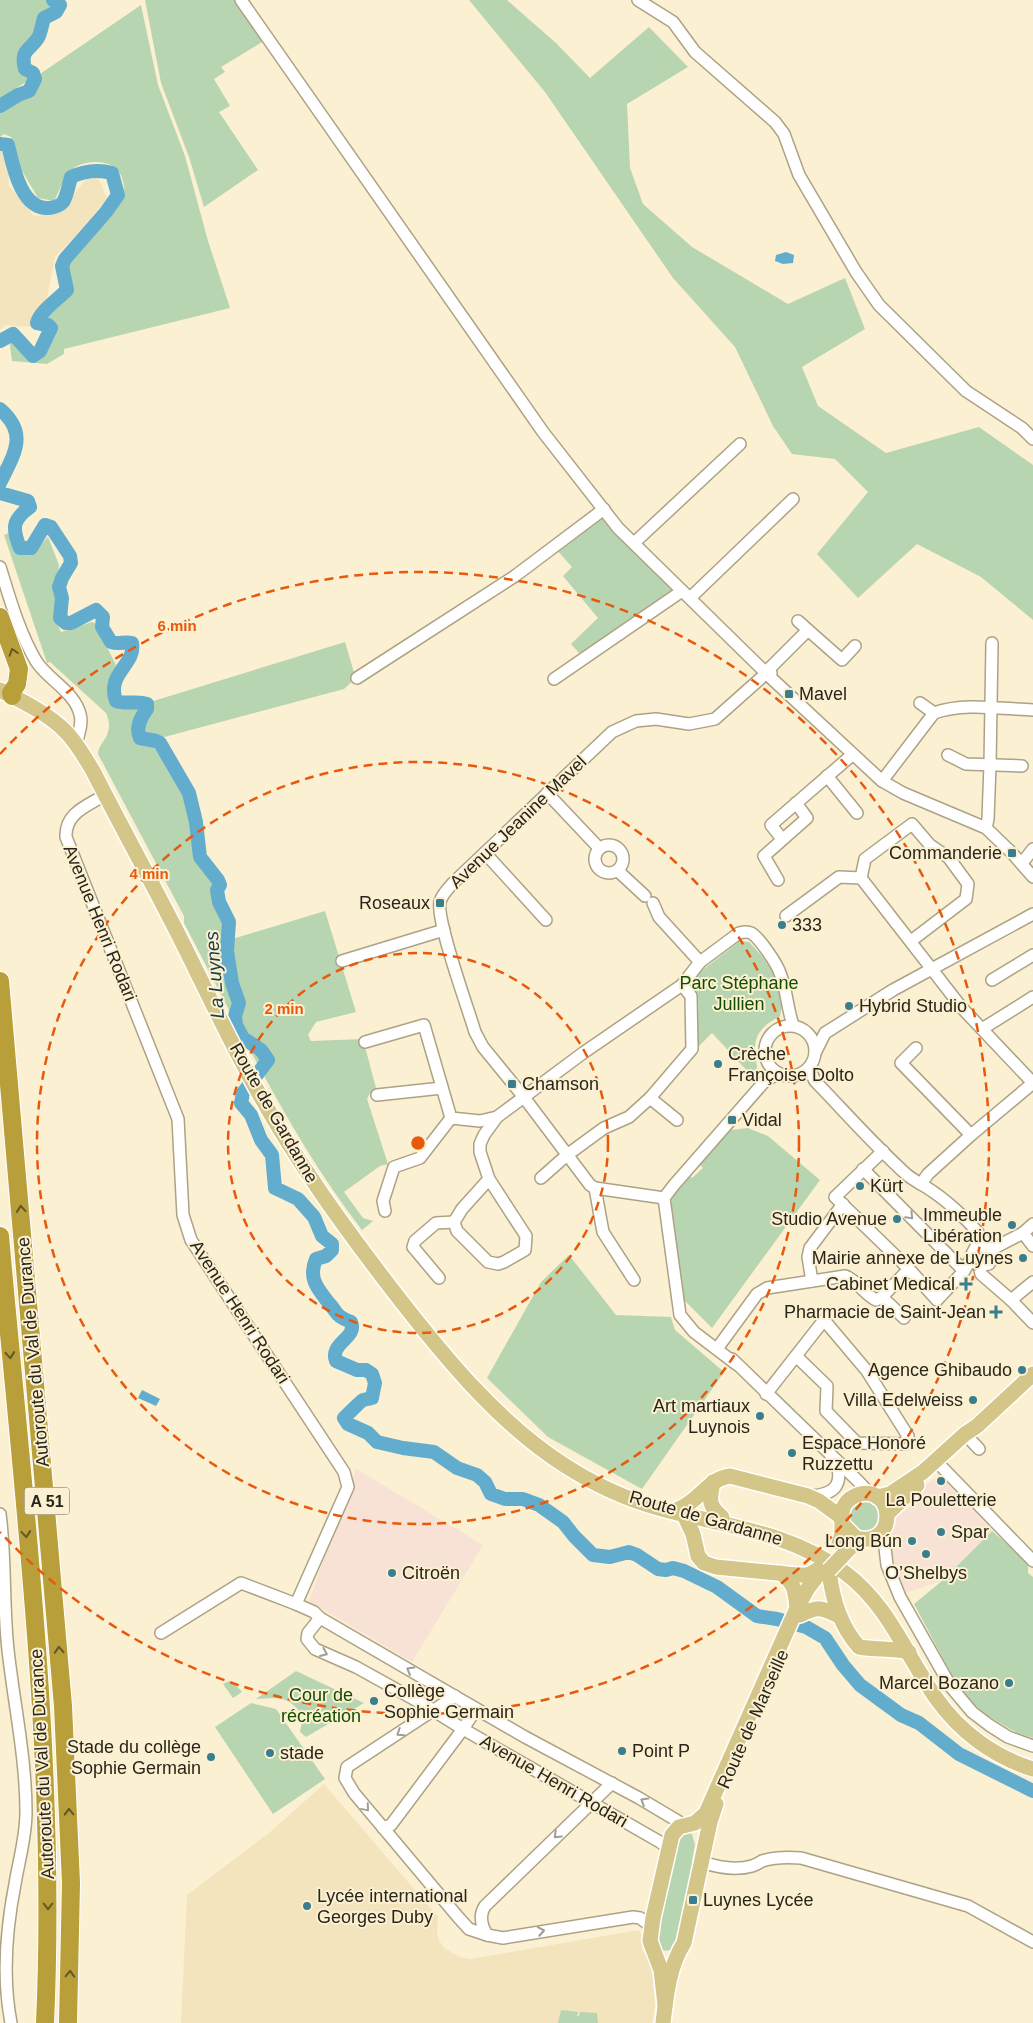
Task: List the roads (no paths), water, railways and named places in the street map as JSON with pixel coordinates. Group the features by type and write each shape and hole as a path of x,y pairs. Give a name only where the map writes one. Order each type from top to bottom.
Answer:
{"highway":[{"path":"0,617 19,669 17,684 6,691"},
{"name":"Autoroute du Val de Durance","path":"0,981 64,1706 71,1941 68,2023"},
{"name":"Autoroute du Val de Durance","path":"0,1236 32,1600 44,1770 48,1878 45,2023"}],"main road":[{"name":"Route de Gardanne","path":"6,691 58,724 76,745 93,771 258,1092 319,1191 368,1260 452,1358 510,1416 546,1446 581,1470 614,1487 681,1512 764,1527 798,1539 819,1550 848,1570 873,1592 895,1619 940,1696 954,1712 980,1736 1002,1750 1033,1764"},
{"path":"888,1513 937,1463 1032,1376"},
{"path":"909,1652 892,1648 872,1649 859,1647 848,1636 839,1616 826,1569 808,1575 716,1567 704,1562 698,1556 690,1525 681,1512 720,1477 730,1476 814,1499 849,1500 863,1494 890,1494 937,1463"},
{"path":"696,1548 704,1533 721,1520 712,1510 710,1502 713,1482"},
{"path":"849,1500 844,1506 842,1522 844,1546 872,1539 883,1531 887,1523 888,1513 886,1507 873,1495"},
{"path":"814,1499 842,1522 851,1535 863,1540"},
{"name":"Route de Gardanne","path":"721,1520 763,1532 816,1554 846,1574 869,1596 890,1621 936,1697 960,1726 976,1740 996,1752 1033,1769"},
{"name":"Route de Marseille","path":"663,2023 665,2005 678,1952 684,1943 710,1822 720,1793 808,1588 844,1546"},
{"path":"781,1573 791,1581 796,1592 797,1612 825,1608 839,1616"},
{"path":"872,1649 886,1640 890,1631 890,1621"},
{"name":"Route de Marseille","path":"665,2005 660,1970 650,1941 668,1848 675,1829 698,1821 706,1813 787,1638"},
{"name":"Route de Marseille","path":"686,1826 693,1829 700,1839 696,1863 700,1869"},
{"path":"656,1955 672,1957 678,1952"}],"street":[{"path":"242,0 543,432 618,528 766,673 882,781 903,793 986,828 1022,863 1033,877"},
{"path":"638,0 673,22 695,52 775,122 784,134 799,176 856,272 879,306 966,391 1022,428 1033,439"},
{"path":"634,543 740,444"},
{"path":"554,679 686,594 793,499"},
{"path":"357,678 515,576 604,509"},
{"path":"0,567 20,628 37,662 73,699 78,708 81,722 76,745"},
{"path":"798,621 842,660 855,646"},
{"name":"Avenue Jeanine Mavel","path":"595,1188 583,1178 523,1096 483,1046 475,1032 440,913 443,895 485,852 612,732 636,721 656,720 689,724 715,719 766,673 808,630"},
{"path":"986,828 990,765 992,644"},
{"path":"920,703 934,713"},
{"path":"882,781 934,713 951,708 1033,710"},
{"path":"782,839 771,825 852,754"},
{"path":"948,755 966,764 1022,766"},
{"path":"827,776 857,813"},
{"path":"548,793 599,848"},
{"name":"Avenue Henri Rodari","path":"105,795 74,814 67,824 66,838 178,1119 183,1215 191,1240 344,1472 348,1487 296,1604"},
{"path":"778,880 764,856 807,818 796,803"},
{"path":"911,941 966,899 968,884 949,858 930,845 912,824 864,859 861,878 962,1008 1033,1083 970,1135 928,1174 921,1184"},
{"path":"611,844 620,850 623,861 618,870 608,874 598,869 594,859 599,848 611,844"},
{"path":"1022,863 1033,849"},
{"path":"485,852 546,920"},
{"path":"618,870 649,900 659,917 700,962"},
{"path":"786,916 839,877 861,878"},
{"path":"809,1034 825,1033 893,990 1032,914"},
{"path":"342,962 444,930"},
{"path":"489,1179 462,1208 454,1222 457,1231 488,1262 498,1264 525,1250 526,1236 489,1179 480,1144 497,1117 523,1096 682,985 700,962 740,933 752,933 758,938 780,971 786,990 787,1009 793,1025"},
{"path":"992,980 1033,954"},
{"path":"541,1178 567,1155 604,1128 629,1117 650,1098 692,1049 691,996 682,985"},
{"path":"982,1028 1033,997"},
{"path":"780,1027 787,1009"},
{"path":"366,1042 424,1025 451,1118"},
{"path":"814,1081 778,1074 769,1066 764,1051 765,1043 770,1035 780,1027 793,1025 802,1028 809,1034 815,1046 815,1053"},
{"path":"794,1076 809,1068 825,1033"},
{"path":"916,1048 901,1062 970,1135"},
{"path":"764,1082 766,1060"},
{"path":"809,1068 814,1081 883,1151 908,1175 933,1191 954,1210 984,1254 981,1274 1013,1302 1033,1323"},
{"path":"736,1364 707,1344 684,1322 680,1315 664,1198 764,1082 778,1074"},
{"path":"377,1096 442,1088"},
{"path":"650,1098 677,1120"},
{"path":"451,1118 480,1121 497,1117"},
{"path":"385,1211 383,1201 394,1167 420,1158 451,1118"},
{"path":"883,1151 835,1197 909,1269 937,1300 964,1271 984,1254 1022,1233 1033,1224"},
{"path":"864,1169 964,1271"},
{"path":"634,1280 603,1232 595,1188 664,1198"},
{"path":"812,1281 808,1257 810,1248 843,1204"},
{"path":"440,1278 413,1247 415,1241 436,1222 454,1222"},
{"path":"1022,1233 1033,1246"},
{"path":"719,1346 757,1294 767,1288 845,1276 850,1277 870,1297 876,1300 882,1297 909,1269"},
{"path":"1013,1302 1033,1282"},
{"path":"882,1297 904,1318"},
{"path":"679,1301 698,1326 766,1394 873,1495"},
{"path":"1013,1302 1021,1319 1033,1331"},
{"path":"766,1394 824,1320 867,1371 908,1436 904,1444 857,1443 826,1411 827,1386 796,1356"},
{"path":"970,1432 980,1449"},
{"path":"814,1499 832,1492 837,1486 840,1471 836,1460"},
{"path":"937,1463 1033,1561"},
{"path":"847,1470 850,1478 849,1500"},
{"path":"0,1514 8,1649 23,1764 26,1812 25,1830 8,1925 5,1956 6,1990 11,2023"},
{"path":"883,1531 887,1565"},
{"path":"863,1540 879,1552 887,1565 900,1597 951,1687 972,1712 989,1725 1008,1737 1033,1746"},
{"name":"Avenue Henri Rodari","path":"161,1633 241,1583 314,1612 320,1618 476,1709 612,1783 686,1826"},
{"name":"Avenue Henri Rodari","path":"320,1618 308,1633 307,1639 315,1649 356,1667 435,1711 668,1848"},
{"path":"455,1696 348,1767 345,1778 383,1828 458,1918 469,1928 487,1935 503,1938 625,1917 640,1918 652,1928"},
{"path":"383,1828 391,1825 476,1709"},
{"path":"487,1935 481,1920 482,1911 485,1906 612,1783"},
{"path":"700,1869 739,1868 752,1866 774,1858 801,1858 968,1906 1033,1942"}],"water":[{"path":"786,252 794,255 793,263 783,264 775,261 776,255"},
{"path":"142,1390 160,1399 156,1406 138,1398"}],"waterway":[{"name":"La Luynes","path":"0,106 18,95 29,91 35,79 33,73 25,69 25,54 38,38 44,18 56,12 60,5 53,0"},
{"name":"La Luynes","path":"0,144 8,145 20,185 31,202 39,207 49,208 60,205 66,197 71,177 91,171 112,173 118,195 106,212 65,259 62,266 67,290 38,319 37,323 48,325 51,328 40,351 33,356 13,334 0,341"},
{"name":"La Luynes","path":"0,409 9,418 16,436 14,453 0,483"},
{"name":"La Luynes","path":"0,491 0,493 28,501 30,507 20,516 15,525 20,548 31,548 45,525 51,527 70,556 71,563 59,587 62,598 60,618 66,623 71,623 96,610 103,617 102,627 111,642 132,643 130,657 115,683 116,701 147,704 147,709 138,726 140,738 160,743 189,793 196,822 200,857 218,880 220,885 217,890 219,902 229,922 227,951 232,983 239,1003 235,1016 236,1025 243,1038 261,1050 268,1060 243,1093 241,1103 251,1115 261,1140 272,1155 275,1188 298,1199 314,1217 322,1236 332,1244 332,1250 326,1256 316,1259 313,1277 317,1287 339,1316 351,1322 351,1332 336,1350 336,1361 357,1370 366,1370 372,1374 375,1383 372,1398 363,1400 344,1418 348,1424 368,1433 377,1442 434,1452 457,1468 477,1475 485,1482 491,1494 505,1499 523,1499 539,1505 563,1522 593,1555 610,1557 629,1552 658,1569 666,1570 673,1568 684,1571 717,1587 757,1616 806,1627 825,1638 843,1665 860,1685 901,1715 919,1723 959,1754 1033,1791"}],"place":[{"name":"Mavel","path":"789,694"},
{"name":"Commanderie","path":"1012,853"},
{"name":"Roseaux","path":"440,903"},
{"name":"333","path":"782,925"},
{"name":"Hybrid Studio","path":"849,1006"},
{"name":"Crèche Françoise Dolto","path":"718,1064"},
{"name":"Chamson","path":"512,1084"},
{"name":"Vidal","path":"732,1120"},
{"name":"Kürt","path":"860,1186"},
{"name":"Studio Avenue","path":"897,1219"},
{"name":"Immeuble Libération","path":"1012,1225"},
{"name":"Mairie annexe de Luynes","path":"1023,1258"},
{"name":"Cabinet Medical","path":"966,1284"},
{"name":"Pharmacie de Saint-Jean","path":"996,1312"},
{"name":"Agence Ghibaudo","path":"1022,1370"},
{"name":"Villa Edelweiss","path":"973,1400"},
{"name":"Art martiaux Luynois","path":"760,1416"},
{"name":"Espace Honoré Ruzzettu","path":"792,1453"},
{"name":"La Pouletterie","path":"941,1481"},
{"name":"Spar","path":"941,1532"},
{"name":"Long Bún","path":"912,1541"},
{"name":"O’Shelbys","path":"926,1554"},
{"name":"Citroën","path":"392,1573"},
{"name":"Marcel Bozano","path":"1009,1683"},
{"name":"Collège Sophie Germain","path":"374,1701"},
{"name":"Point P","path":"622,1751"},
{"name":"stade","path":"270,1753"},
{"name":"Stade du collège Sophie Germain","path":"211,1757"},
{"name":"Luynes Lycée","path":"693,1900"},
{"name":"Lycée international Georges Duby","path":"307,1906"}],"park label":[{"name":"Parc Stéphane Jullien","path":"739,993"},
{"name":"Cour de récréation","path":"321,1705"}]}
